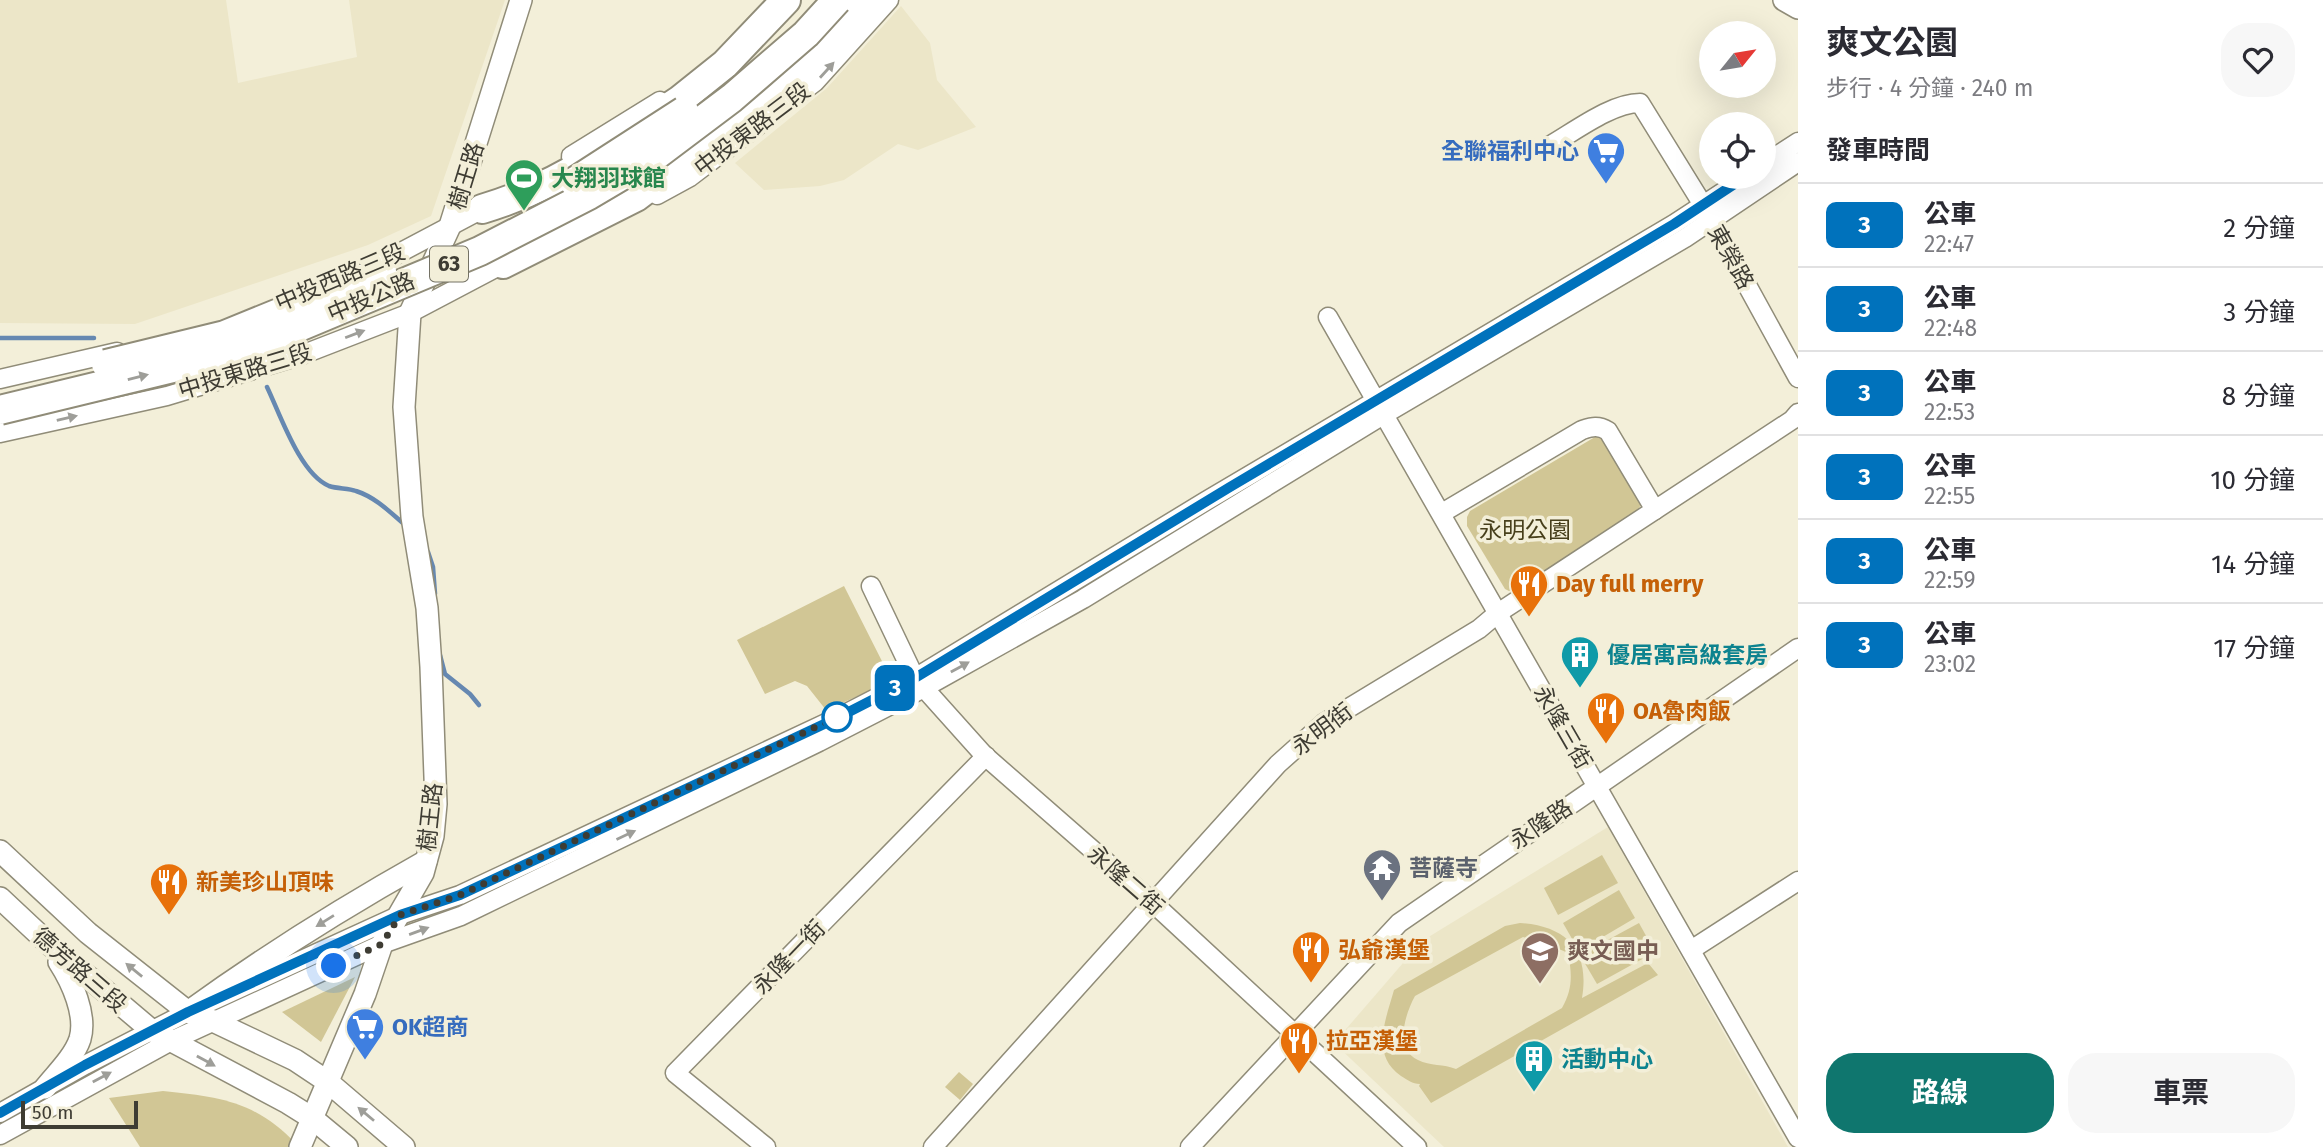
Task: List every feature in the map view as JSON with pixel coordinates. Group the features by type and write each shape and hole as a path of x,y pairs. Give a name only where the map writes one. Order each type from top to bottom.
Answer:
{"main road":[{"path":"482,209 518,198 561,178 680,100 725,64 786,0"},
{"name":"中投公路","path":"0,390 225,335 475,233 566,186 658,129 732,78 813,0"},
{"name":"中投公路","path":"0,410 239,352 480,251 590,195 654,156 732,98 806,34 837,0"},
{"path":"503,264 636,197 747,113 798,70 867,0"}],"street":[{"name":"樹王路","path":"300,1147 365,994 382,944 423,873 433,836 436,804 435,753 427,608 415,544 404,407 410,313 450,226 521,0"},
{"name":"中投西路三段","path":"0,379 235,319 313,293 369,269 513,192 684,86 780,0"},
{"name":"中投東路三段","path":"0,433 167,396 299,356 410,313 503,264 542,258 690,177 815,82 889,0"},
{"path":"1784,0 1798,8"},
{"name":"東榮路","path":"1549,146 1614,109 1629,103 1640,103 1707,213 1798,378"},
{"path":"1776,156 1798,142"},
{"path":"0,1135 171,1041 382,944 461,916 1083,599 1379,408 1798,162"},
{"path":"1707,213 1733,189"},
{"name":"永隆三街","path":"1328,317 1798,1138"},
{"path":"235,319 220,330 215,346 228,367 249,371"},
{"name":"永明街","path":"933,1147 1278,764 1324,723 1479,629 1498,613 1792,420 1798,413"},
{"path":"1441,513 1582,430 1594,426 1608,431 1655,510"},
{"name":"永隆二街","path":"871,586 919,683 986,756 1152,902 1417,1147"},
{"name":"永隆路","path":"1190,1147 1399,923 1798,648"},
{"path":"0,1113 188,1012 400,915 460,895 824,724 919,683"},
{"name":"永隆一街","path":"766,1147 675,1073 986,756"},
{"name":"德芳路三段","path":"0,851 88,933 188,1012 295,1060 328,1082 404,1147"},
{"path":"188,1012 247,969 426,861"},
{"path":"1691,950 1798,881"},
{"name":"德芳路三段","path":"0,898 47,942 151,1030 288,1103 312,1118 347,1147"},
{"path":"45,1088 71,1056 80,1037 79,1009 73,984 47,942"}],"shaded area":[{"path":"0,0 226,0 238,83 357,57 349,0 505,0 431,216 368,245 135,324 0,323"},
{"path":"901,6 930,43 937,80 976,127 918,150 898,144 844,180 820,186 764,190 735,163 827,88"},
{"name":"爽文國中","path":"1608,827 1788,1147 1444,1147 1334,1043 1422,941"}],"green space":[{"name":"永明公園","path":"1600,434 1641,504 1638,511 1520,589 1505,589 1467,526 1470,511"},
{"path":"844,586 892,681 826,710 807,686 795,681 765,694 737,640"},
{"path":"1602,855 1618,883 1558,915 1544,888"},
{"path":"1619,890 1635,918 1579,951 1563,923"},
{"path":"1520,923 1551,929 1572,944 1582,967 1582,998 1648,963 1658,975 1431,1103 1420,1084 1412,1083 1401,1076 1386,1058 1383,1036 1394,990 1505,926","holes":["1523,937 1568,953 1571,981 1562,1008 1456,1069 1423,1062 1411,1055 1406,1048 1404,1031 1415,996"]},
{"path":"1639,923 1655,952 1597,984 1580,955"},
{"path":"355,977 321,1042 282,1012"},
{"path":"959,1072 973,1084 960,1100 945,1087"},
{"path":"163,1091 220,1099 252,1110 282,1130 297,1145 140,1147 109,1098"}],"waterway":[{"path":"0,338 94,338"},
{"path":"267,387 292,442 309,469 329,486 353,490 370,497 405,525"},
{"path":"428,552 433,567 435,594"},
{"path":"440,655 445,674 479,705"}],"bus line":[{"name":"3","path":"0,1113 188,1012 400,915 460,895 837,718 915,678 1230,487 1591,274 1727,189"}],"place":[{"name":"全聯福利中心","path":"1606,185"},
{"name":"大翔羽球館","path":"524,212"},
{"name":"Day full merry","path":"1529,618"},
{"name":"優居寓高級套房","path":"1580,689"},
{"name":"OA魯肉飯","path":"1606,745"},
{"name":"菩薩寺","path":"1382,902"},
{"name":"新美珍山頂味","path":"169,916"},
{"name":"弘爺漢堡","path":"1311,984"},
{"name":"爽文國中","path":"1540,985"},
{"name":"OK超商","path":"365,1061"},
{"name":"拉亞漢堡","path":"1299,1075"},
{"name":"活動中心","path":"1534,1093"}],"route":[{"path":"334,966 382,944 400,915 460,895 837,717"}]}
